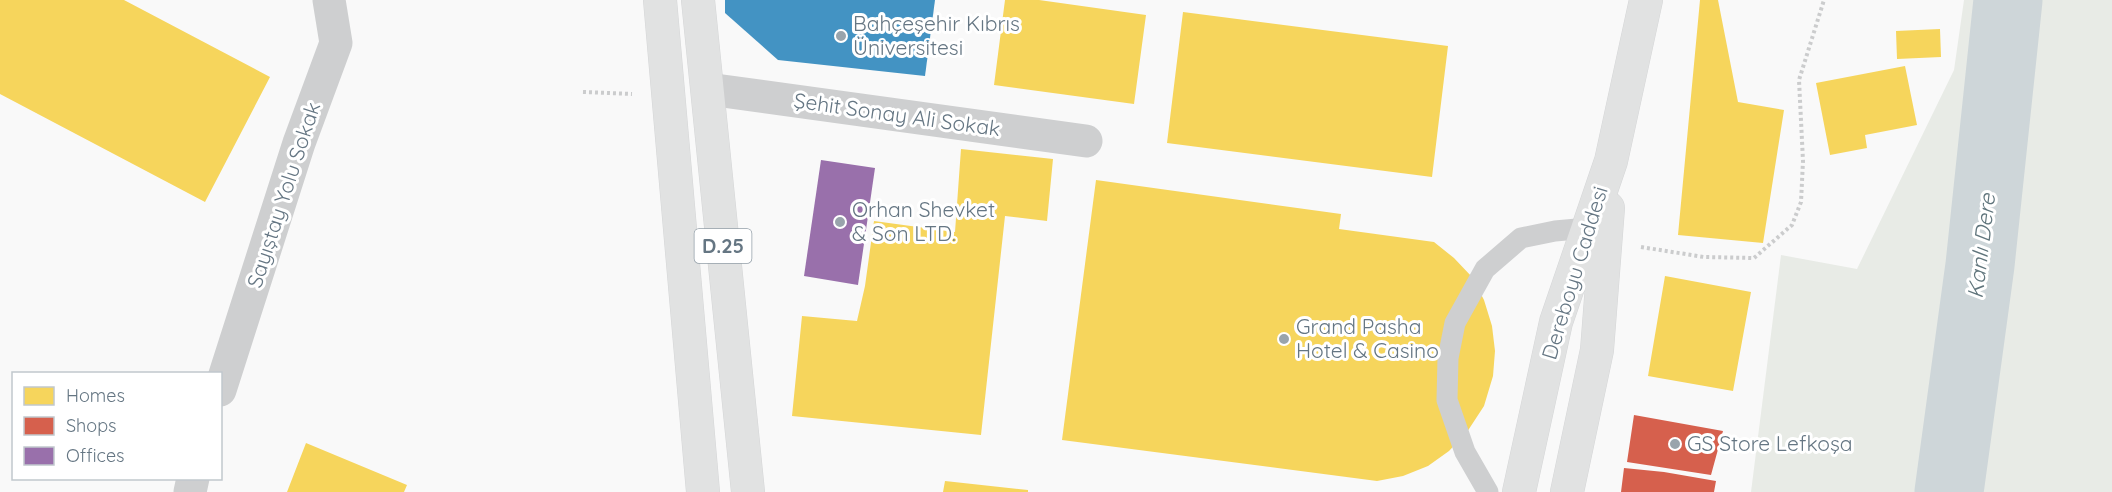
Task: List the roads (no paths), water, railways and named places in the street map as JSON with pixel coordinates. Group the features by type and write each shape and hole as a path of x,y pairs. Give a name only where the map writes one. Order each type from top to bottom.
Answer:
{"main road":[{"name":"D.25","path":"660,0 703,492"},
{"name":"D.25","path":"698,0 747,492"},
{"name":"Dereboyu Caddesi","path":"1567,492 1597,350 1597,235 1647,0"},
{"name":"Dereboyu Caddesi","path":"1519,492 1556,322 1597,235"}],"street":[{"name":"Sayıştay Yolu Sokak","path":"222,384 299,143 336,43 329,0"},
{"name":"Şehit Sonay Ali Sokak","path":"708,89 1086,141"}],"lane":[{"path":"1488,492 1466,452 1447,400 1448,358 1455,323 1485,269 1521,238 1555,231 1597,235"}],"waterway":[{"name":"Kanlı Dere","path":"1949,492 1980,265 2008,0"}],"place":[{"name":"Bahçeşehir Kıbrıs Üniversitesi","path":"841,36"},
{"name":"Orhan Shevket & Son LTD.","path":"840,222"},
{"name":"Grand Pasha Hotel & Casino","path":"1284,339"},
{"name":"GS Store Lefkoşa","path":"1675,444"}]}
